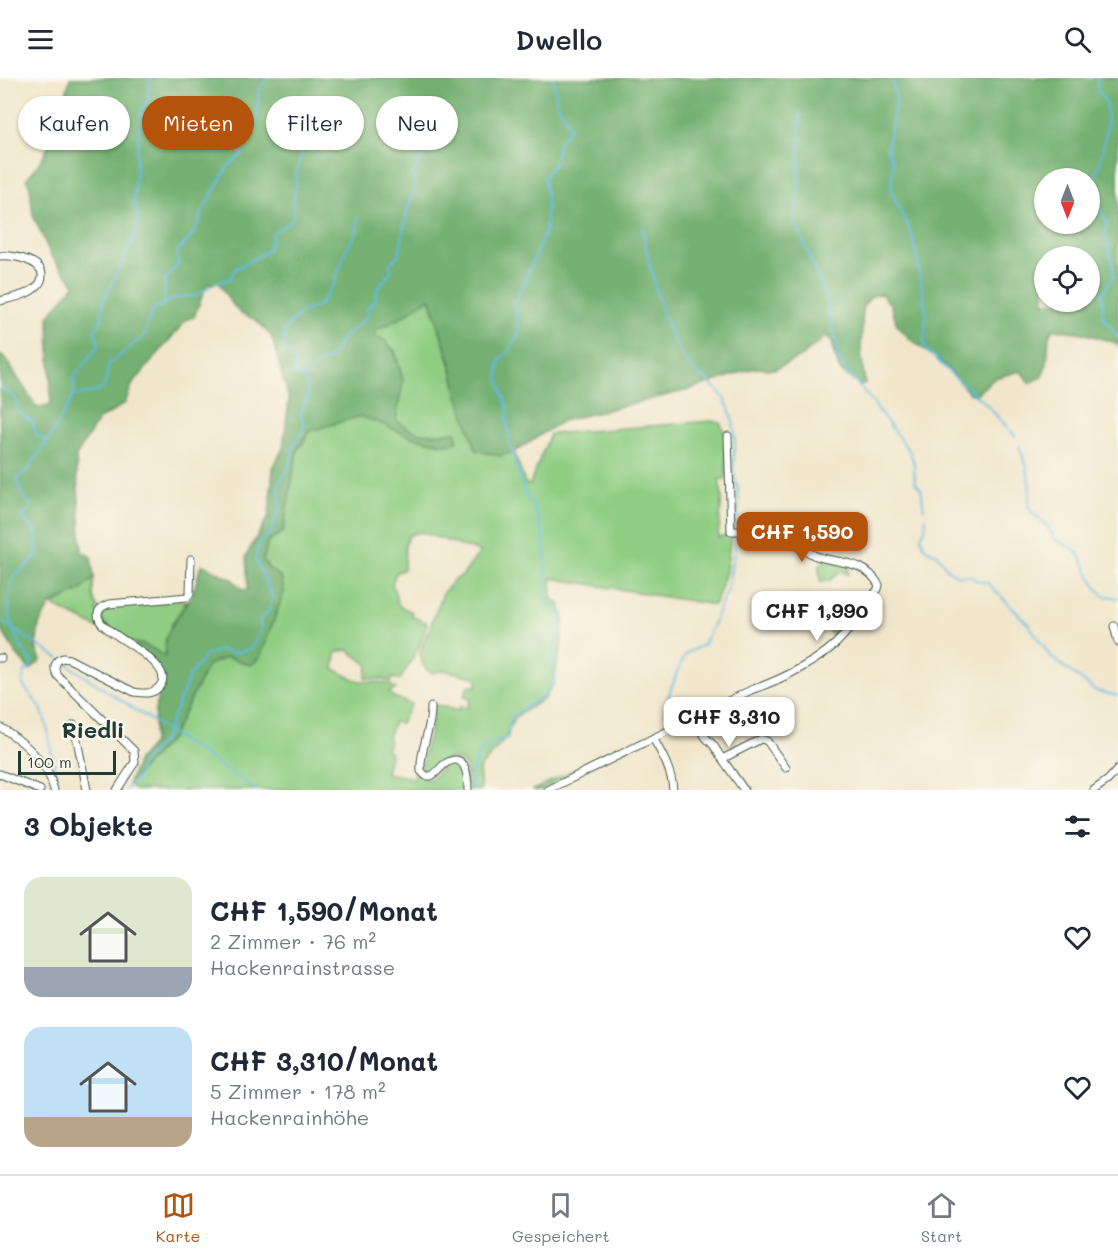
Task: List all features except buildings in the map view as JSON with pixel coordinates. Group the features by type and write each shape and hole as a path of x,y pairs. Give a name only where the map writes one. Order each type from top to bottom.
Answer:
{"street":[{"path":"0,256 33,262 41,269 42,275 40,283 34,290 0,301"},
{"path":"548,790 752,690 773,683 812,661 843,636 878,589 879,585 864,569 848,562 815,556 786,542 731,531 728,436"},
{"path":"117,790 135,762 134,751 57,675 55,664 63,658 69,659 134,692 144,694 155,691 162,681 162,674 158,668 131,644 103,626 98,619 98,612 102,606 108,604 188,597 191,559"},
{"path":"1114,626 1118,642"},
{"path":"431,707 430,726 421,759 421,771 430,777 448,762 453,760 459,762 467,771 468,790"},
{"path":"696,718 705,736 744,790"},
{"path":"74,725 87,790"},
{"path":"0,727 25,746 43,764 54,790"},
{"path":"653,738 668,768 673,781 673,790"},
{"path":"722,759 761,739 767,741 786,768"},
{"path":"1094,790 1118,769"},
{"path":"0,774 40,790"}],"green space":[{"path":"70,78 1118,78 1118,346 1116,343 1083,333 1053,329 1049,335 1047,364 1041,378 1029,383 1021,371 995,378 975,395 969,393 947,367 910,339 897,325 891,305 881,294 872,296 863,306 861,351 865,383 860,386 840,370 832,341 825,337 802,356 775,369 755,368 688,390 562,421 514,452 500,456 476,450 430,298 397,320 377,329 375,335 384,340 394,351 403,380 396,420 411,430 424,434 456,432 457,442 443,444 412,437 360,416 310,431 297,451 283,532 268,541 263,560 269,569 281,577 284,592 260,657 251,665 227,657 208,665 171,738 128,784 138,760 153,743 155,710 159,691 165,679 133,643 150,647 165,657 166,638 193,593 201,564 232,579 242,590 248,589 246,556 269,515 273,468 283,448 289,400 272,337 256,320 239,312 219,283 207,284 194,317 186,320 132,385 125,403 99,419 76,456 82,551 91,557 94,578 80,591 50,605 39,625 36,647 41,660 30,670 16,654 0,627 0,355 5,358 37,408 51,404 49,316 75,284 52,257 33,216 30,187 26,179 46,150 130,150 130,96 65,96"},
{"path":"430,298 476,450 500,456 514,452 526,485 530,484 550,434 720,422 726,436 726,479 719,479 722,497 718,537 731,534 724,579 714,605 551,578 552,598 560,605 564,619 553,683 545,698 515,717 505,739 479,769 481,790 469,790 468,771 460,761 447,760 435,772 428,775 425,774 423,765 432,723 432,704 459,711 460,706 467,708 470,699 464,697 468,685 476,687 478,678 444,670 431,673 423,664 420,652 444,591 451,582 463,575 480,552 421,532 409,535 405,546 404,569 396,573 392,583 399,606 412,612 411,616 427,624 419,647 400,680 392,678 391,682 365,678 368,665 348,650 336,653 334,669 357,680 392,686 396,689 389,692 393,697 411,704 401,723 394,722 388,737 386,750 391,752 386,773 414,778 418,757 420,757 422,774 430,779 446,764 459,763 464,769 466,790 337,790 330,786 328,790 135,790 128,784 171,738 208,665 227,657 251,665 260,657 284,592 281,577 269,569 263,560 268,541 283,532 297,451 310,431 360,416 412,437 443,444 457,441 456,432 424,434 410,430 395,420 403,380 395,351 375,335 377,329 397,320"},
{"path":"825,561 847,564 848,574 841,571 829,581 820,582 819,565"},
{"path":"94,578 93,597 98,608 96,611 114,636 51,605 80,591"},
{"path":"828,597 857,614 847,630 835,636 829,632 828,621 820,613"},
{"path":"188,600 170,628 164,657 133,643 102,622 101,610 103,608"},
{"path":"631,743 628,747 542,790 533,790 592,759"}],"waterway":[{"path":"55,772 47,727 41,708 23,685 24,673 31,666 31,661 12,626 8,602 13,579 37,555 36,531 22,517 32,506 20,492 17,478 26,472 47,442 74,395 74,377 99,345 94,331 102,320 103,302 139,226 134,205 136,161 142,107 148,102 151,78"},
{"path":"74,395 101,390 106,381 109,364 144,336 153,309 164,304 165,280 178,264 177,251 193,235 204,209 228,166 242,155 239,139 256,125 259,91 267,78"},
{"path":"472,790 473,768 484,747 508,738 511,717 545,695 547,689 553,685 551,667 561,624 558,608 545,600 546,561 542,531 534,508 524,492 510,444 507,423 508,408 498,379 500,359 509,352 519,332 514,303 545,232 547,202 544,177 555,163 558,143 570,128 557,103 553,78"},
{"path":"892,78 896,100 887,149 893,162 891,191 913,237 926,311 924,347 987,405 1015,436"},
{"path":"1097,78 1097,89 1106,103 1107,125 1102,155 1094,181 1096,202 1107,224 1105,237 1114,274 1102,294 1103,316 1118,337"},
{"path":"800,113 799,184 795,221 825,296 837,346 837,357 910,452 914,464 915,482 921,489 924,509"},
{"path":"164,304 176,297 196,296 212,285 229,279 235,269 266,252 272,233 292,220 296,175 302,150"},
{"path":"305,378 319,363 331,358 342,339 366,318 368,307 375,301 377,289 391,272 390,263 399,255 407,210 415,191 413,172 424,155"},
{"path":"305,378 294,373 295,360 284,350 284,330 300,313 319,305 334,284 346,250 357,231 358,217"},
{"path":"642,228 657,296 676,345 688,364 721,394 731,416 735,441 733,469 739,500 736,528"},
{"path":"125,790 137,780 142,763 164,739 190,675 206,655 221,650 234,653 251,649 261,630 260,619 268,612 273,598 255,559 260,542 272,531 280,507 279,483 289,468 294,445 305,426 301,415 308,396 305,378"},
{"path":"0,387 15,398 19,412 33,423 37,436 46,441"},
{"path":"1019,446 1027,468 1030,489 1028,506 1031,511 1047,526 1055,539 1079,554 1097,589 1104,596 1118,598"},
{"path":"926,518 925,529 921,536 923,544 926,549 937,554 948,570 958,576 970,576 977,581 988,583 1030,626 1050,656 1096,691 1118,696"},
{"path":"664,713 676,673 683,659 687,653 703,645 727,591 735,535"},
{"path":"0,620 58,658"},
{"path":"62,661 256,790"}],"district":[{"name":"Riedli","path":"93,730"}]}
